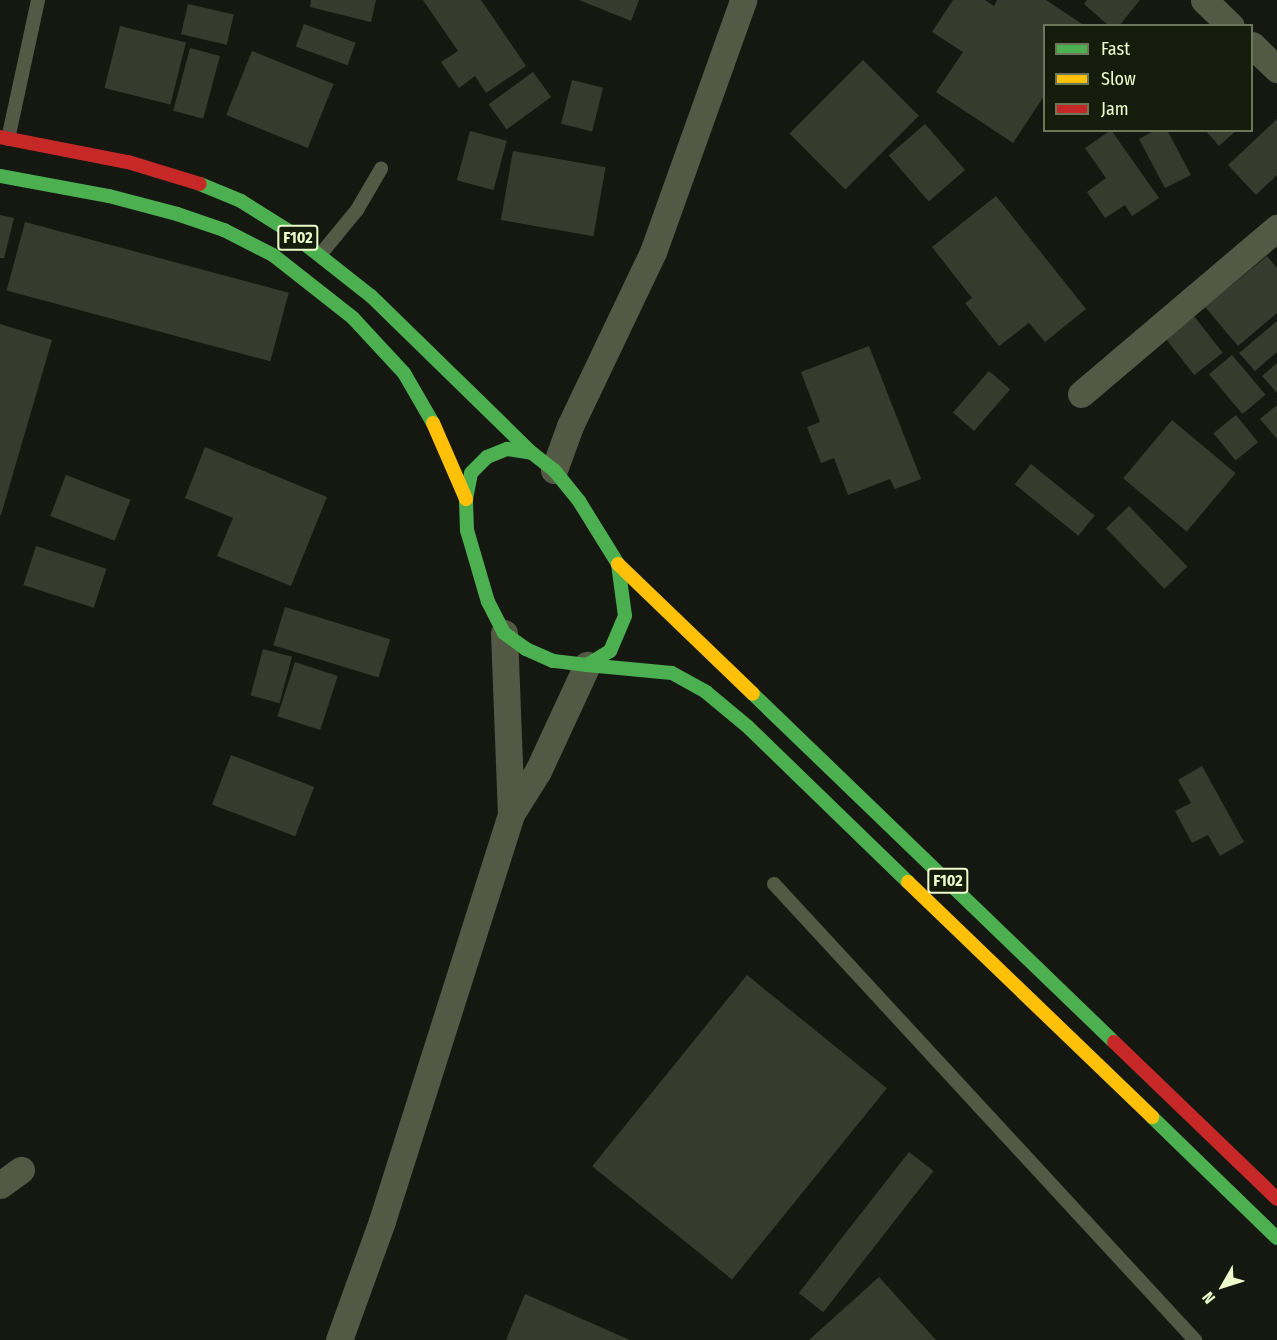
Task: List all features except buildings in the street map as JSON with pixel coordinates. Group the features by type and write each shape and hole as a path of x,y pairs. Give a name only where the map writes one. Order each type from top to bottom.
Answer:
{"main road":[{"name":"F102","path":"4,138 128,162 185,178 241,201 320,255 371,296 532,453 554,470 579,501 618,564 1277,1199"},
{"name":"F102","path":"0,176 177,214 224,230 273,255 353,318 404,373 432,420 466,499"},
{"name":"F102","path":"532,453 507,449 487,457 471,473 466,499 467,530 488,602 504,633 526,649 554,661 672,673 706,692 747,726 1277,1238"},
{"name":"F102","path":"587,664 609,651 625,616 618,564"}],"street":[{"path":"554,470 570,426 653,252 743,0"},
{"path":"1204,0 1229,24"},
{"path":"1253,47 1277,69"},
{"path":"1081,394 1277,228"},
{"path":"504,633 511,814"},
{"path":"339,1340 382,1221 511,814 538,771 587,664"}],"lane":[{"path":"4,138 38,0"},
{"path":"320,255 357,210 381,169"},
{"path":"774,884 1195,1340"}],"traffic: fast":[{"path":"0,176 109,196 177,214 224,230 273,255 353,318 404,373 433,423"},
{"path":"200,184 241,201 287,230 371,296 532,453"},
{"path":"507,449 532,453 554,470 579,501 618,564 625,616 610,651 587,665 553,661 526,649 504,633 488,602 467,530 466,499 471,473 487,457 507,449"},
{"path":"587,665 672,673 706,692 747,726 908,882"},
{"path":"753,694 1114,1042"},
{"path":"1152,1117 1277,1238"}],"traffic: slow":[{"path":"433,423 466,499"},
{"path":"618,564 753,694"},
{"path":"908,882 1152,1117"}],"traffic: jam":[{"path":"0,137 128,162 200,184"},
{"path":"1114,1042 1277,1199"}]}
